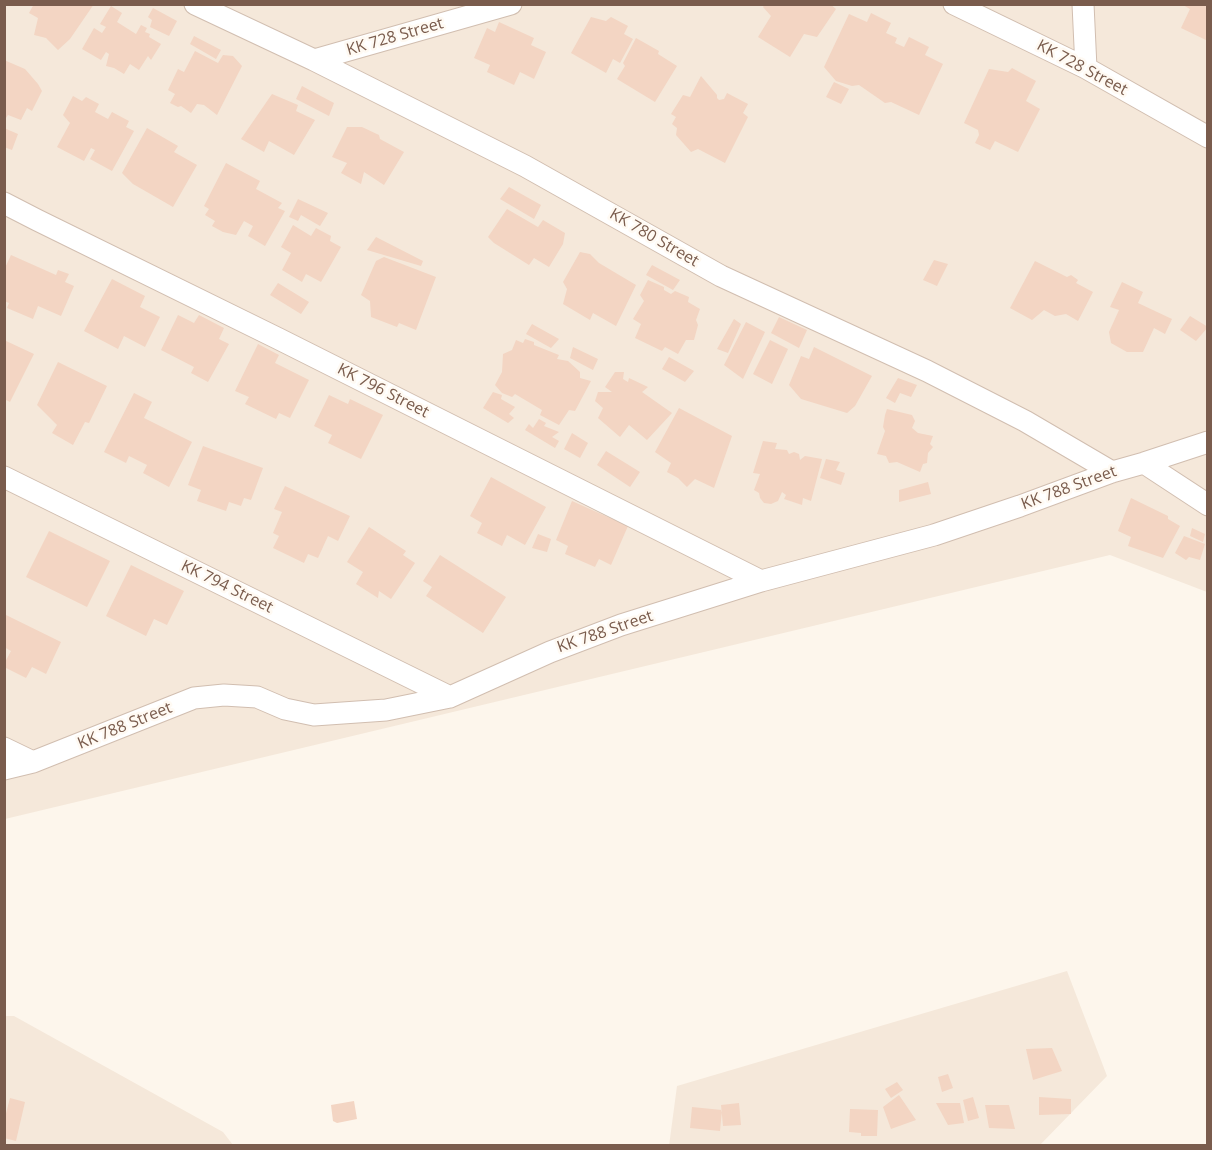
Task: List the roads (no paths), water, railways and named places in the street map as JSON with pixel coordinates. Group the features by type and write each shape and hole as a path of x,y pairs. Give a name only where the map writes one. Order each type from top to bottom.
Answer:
{"street":[{"name":"KK 780 Street","path":"195,4 314,60 525,166 721,276 927,371 1025,421 1112,472"},
{"name":"KK 728 Street","path":"314,60 511,4"},
{"name":"KK 728 Street","path":"954,4 1086,68 1208,137"},
{"path":"1083,4 1086,68"},
{"name":"KK 796 Street","path":"4,203 761,581"},
{"name":"KK 788 Street","path":"4,769 33,762 194,699 224,695 257,697 285,709 314,715 386,710 450,697 550,652 621,625 761,581 934,535 1112,472 1208,442"},
{"path":"1144,463 1208,506"},
{"name":"KK 794 Street","path":"4,477 450,697"},
{"path":"4,748 33,762"}]}
